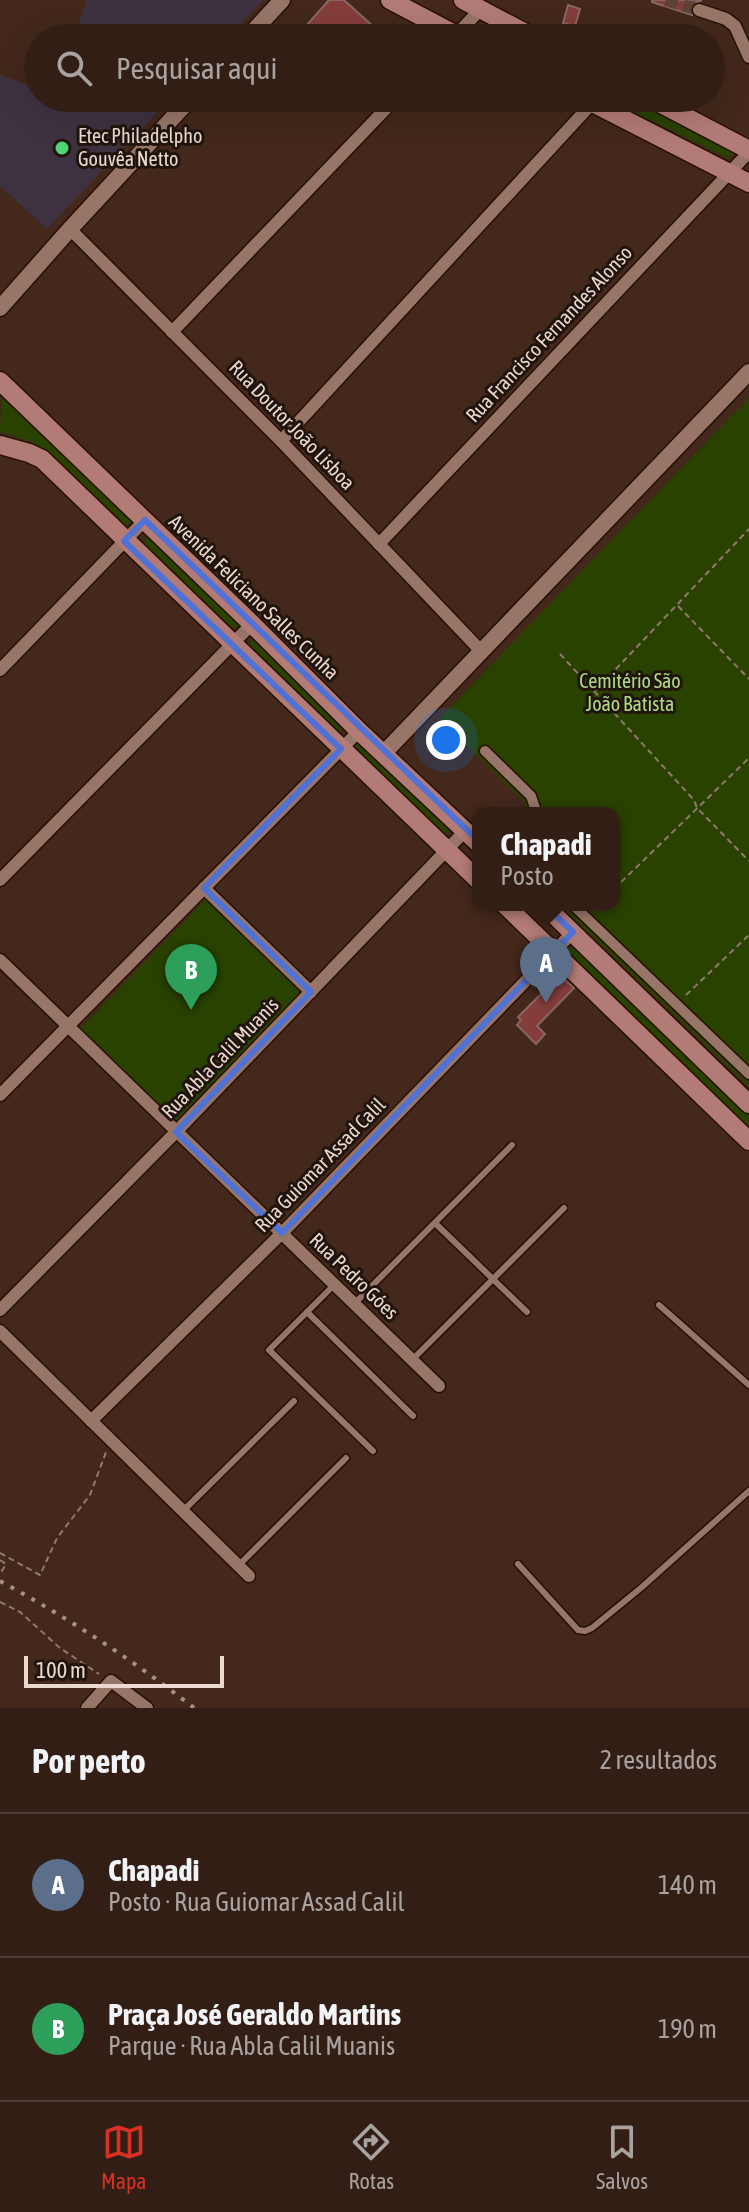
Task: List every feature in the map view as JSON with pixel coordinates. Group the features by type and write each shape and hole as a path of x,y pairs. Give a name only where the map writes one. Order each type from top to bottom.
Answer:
{"main road":[{"path":"390,0 433,24"},
{"path":"463,0 509,24"},
{"path":"614,112 749,183"},
{"path":"676,112 749,151"},
{"name":"Avenida Feliciano Salles Cunha","path":"0,381 472,837"},
{"path":"5,451 42,459 472,874"},
{"path":"511,911 749,1141"},
{"path":"550,911 749,1104"}],"street":[{"path":"260,24 282,0"},
{"path":"468,24 481,9"},
{"path":"699,10 726,19 735,26 749,57"},
{"path":"0,308 178,112"},
{"path":"172,332 383,112"},
{"path":"281,441 580,112"},
{"name":"Rua Francisco Fernandes Alonso","path":"379,544 749,151"},
{"name":"Rua Doutor João Lisboa","path":"70,229 281,441 481,651"},
{"path":"383,754 749,372"},
{"path":"0,670 145,520"},
{"path":"0,880 252,624"},
{"path":"0,1095 359,731"},
{"path":"485,751 531,796 535,807"},
{"name":"Rua Abla Calil Muanis","path":"0,1310 447,851 472,837"},
{"path":"204,888 311,992"},
{"path":"579,911 749,1074"},
{"name":"Rua Guiomar Assad Calil","path":"91,1421 282,1233 573,932"},
{"name":"Rua Pedro Góes","path":"0,960 439,1386"},
{"path":"0,1331 249,1576"},
{"path":"87,1708 111,1681 147,1708"}],"lane":[{"path":"354,1304 512,1145"},
{"path":"412,1360 564,1208"},
{"path":"435,1223 527,1312"},
{"path":"334,1285 269,1350 373,1451"},
{"path":"659,1305 749,1385"},
{"path":"307,1312 413,1416"},
{"path":"183,1511 294,1401"},
{"path":"238,1566 346,1458"},
{"path":"518,1564 578,1630 585,1631 642,1587 749,1491"}],"path":[{"path":"595,692 749,529"},
{"path":"677,605 749,679"},
{"path":"560,654 694,800 697,808 749,861"},
{"path":"620,883 749,758"},
{"path":"676,1004 749,935"},
{"path":"0,1553 40,1575 57,1538 90,1495 111,1440"},
{"path":"0,1560 6,1564 0,1574"},
{"path":"0,1602 20,1612 60,1648 111,1681"}],"highlighted area":[{"path":"145,520 573,932 282,1233 176,1132 311,992 204,888 341,749 124,541"}],"shaded area":[{"path":"87,0 263,0 241,24 79,24"},
{"name":"Etec Philadelpho Gouvêa Netto","path":"0,75 24,83 24,112 158,112 47,229 0,186"}],"green space":[{"path":"634,112 660,112 733,148 734,153 728,158"},
{"path":"2,397 7,398 132,514 131,521 127,525 120,523 32,442 0,432"},
{"name":"Cemitério São João Batista","path":"749,398 749,1087 566,911 620,911 620,807 526,807 522,799 439,719"},
{"path":"150,535 239,623 237,627 230,629 144,546 146,536"},
{"path":"257,639 344,725 341,730 335,731 250,650 249,644"},
{"path":"362,740 451,830 441,832 357,752 354,748"},
{"path":"206,899 302,991 175,1122 80,1029"},
{"path":"573,947 749,1117 749,1132 565,952"}],"building":[{"path":"329,0 344,0 371,24 308,24"},
{"path":"652,0 702,0 690,8 692,15"},
{"path":"568,5 580,9 576,24 563,23"},
{"path":"560,975 574,988 537,1026 545,1034 536,1044 517,1025 521,1020 518,1017"}],"tunnel":[{"path":"666,0 699,10"}],"railway":[{"path":"0,1581 100,1640 194,1708"}],"place":[{"name":"Etec Philadelpho Gouvêa Netto","path":"62,148"},
{"name":"Chapadi","path":"546,1003"},
{"name":"Praça José Geraldo Martins","path":"191,1010"}]}
